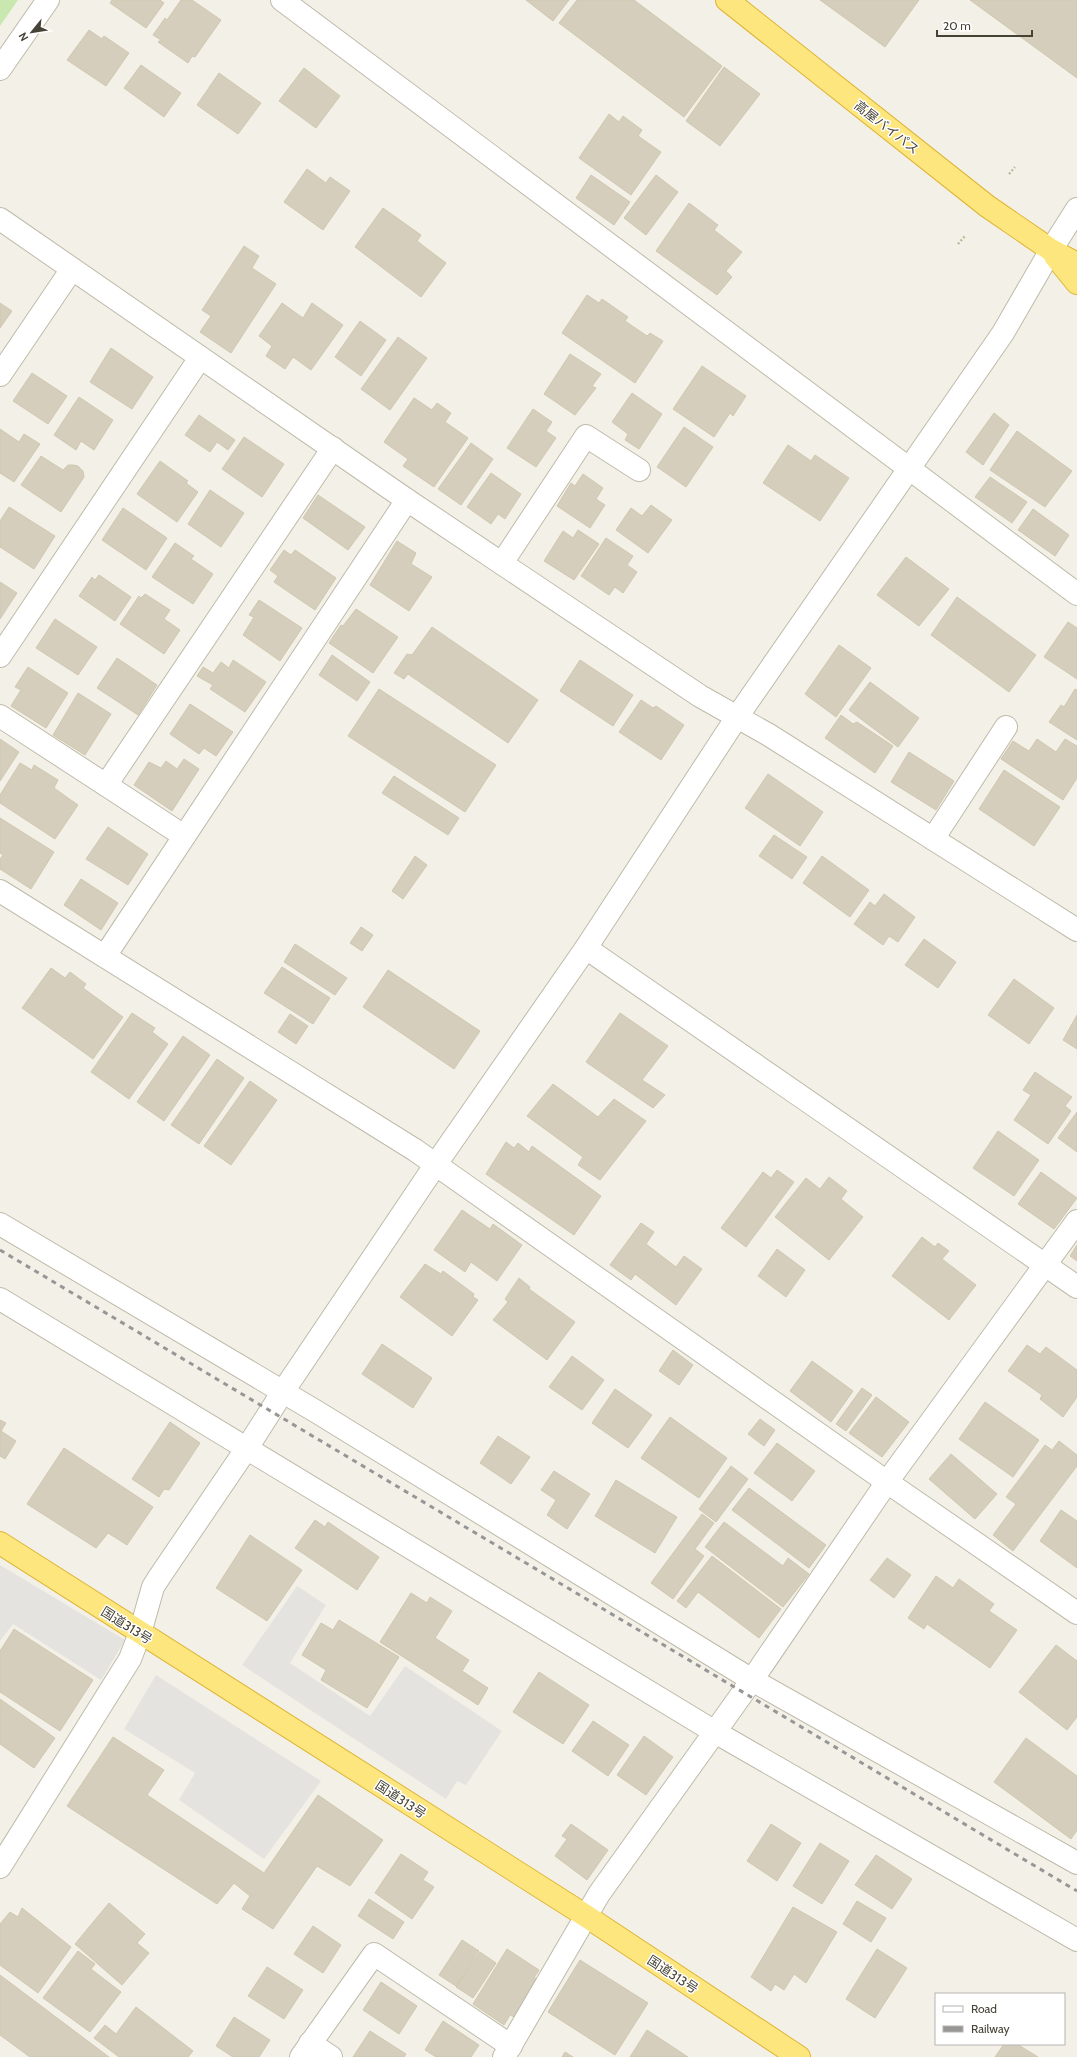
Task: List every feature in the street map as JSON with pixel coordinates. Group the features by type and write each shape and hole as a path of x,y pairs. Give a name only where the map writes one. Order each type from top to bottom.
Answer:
{"highway":[{"name":"高屋バイパス","path":"727,0 987,206 1051,250"},
{"path":"1051,250 1077,264"},
{"path":"1051,250 1077,283"},
{"name":"国道313号","path":"0,1543 586,1916 799,2057"}],"street":[{"path":"0,68 48,0"},
{"path":"282,0 1077,594"},
{"path":"0,1866 130,1659 140,1633 153,1587 436,1164 586,948 737,717 1003,333 1051,250 1077,209"},
{"path":"0,219 407,500 700,696 763,732 1077,930"},
{"path":"0,374 72,269"},
{"path":"0,656 200,358"},
{"path":"502,563 586,436 639,470"},
{"path":"106,786 332,448"},
{"path":"104,956 407,500"},
{"path":"0,716 184,836"},
{"path":"933,839 1006,727"},
{"path":"0,891 436,1164 887,1482 1077,1613"},
{"path":"586,948 1046,1264 1077,1287"},
{"path":"330,2057 306,2050 374,1954 508,2051 599,1894 752,1680 887,1482 1077,1221"},
{"path":"0,1224 282,1393 317,1412 752,1680 1077,1863"},
{"path":"0,1299 715,1732 1077,1940"}],"path":[{"path":"1009,174 1015,167"},
{"path":"958,244 965,236"}],"green space":[{"path":"0,0 18,0 0,26"}],"shaded area":[{"path":"0,1565 125,1640 101,1680 13,1624 0,1641"},
{"path":"297,1586 326,1605 290,1663 370,1716 405,1666 502,1731 466,1785 457,1781 446,1799 242,1665"},
{"path":"156,1675 321,1781 264,1859 179,1800 195,1773 124,1729"}],"building":[{"path":"112,0 160,0 164,3 146,28 110,3"},
{"path":"181,0 192,0 221,20 195,57 192,56 188,63 158,42 161,40 153,35 165,18 167,20"},
{"path":"526,0 569,0 553,21"},
{"path":"577,0 634,0 722,66 684,117 559,23"},
{"path":"820,0 919,0 885,47"},
{"path":"970,0 1077,0 1077,78"},
{"path":"89,30 102,39 104,36 129,53 106,86 67,60"},
{"path":"141,65 181,93 164,117 124,88"},
{"path":"724,67 760,94 720,146 686,121"},
{"path":"304,68 340,96 316,128 279,101"},
{"path":"219,73 261,103 238,134 197,105"},
{"path":"609,114 619,122 623,116 642,130 638,136 661,152 631,195 579,158"},
{"path":"307,169 326,183 330,177 350,191 323,230 284,202"},
{"path":"591,175 630,202 614,225 576,198"},
{"path":"656,175 678,192 646,235 624,218"},
{"path":"689,203 718,225 714,230 742,252 726,271 732,277 717,295 656,251"},
{"path":"383,208 421,235 417,241 446,263 421,297 355,247"},
{"path":"244,246 259,256 252,268 276,284 231,353 200,332 211,316 202,310"},
{"path":"587,295 599,303 602,299 628,317 625,321 647,336 650,333 663,341 635,383 562,333"},
{"path":"0,303 12,311 0,328"},
{"path":"282,303 303,318 312,303 343,325 311,370 293,357 285,369 266,356 272,346 259,336"},
{"path":"360,321 386,340 361,376 335,357"},
{"path":"398,337 427,358 390,410 361,389"},
{"path":"111,348 153,377 132,409 90,382"},
{"path":"570,354 601,374 592,386 596,388 575,415 544,394"},
{"path":"702,366 746,396 733,416 730,413 714,437 673,409"},
{"path":"32,373 67,396 48,424 13,401"},
{"path":"632,393 662,414 639,449 625,440 628,434 612,422"},
{"path":"79,397 113,420 94,450 81,441 76,450 54,435"},
{"path":"414,398 432,410 437,403 451,413 445,422 468,438 434,487 403,466 408,459 384,442"},
{"path":"533,409 552,422 546,431 556,438 536,467 507,448"},
{"path":"994,413 1009,425 983,465 966,452"},
{"path":"199,415 235,440 228,450 217,442 210,452 185,435"},
{"path":"684,427 713,447 686,487 657,467"},
{"path":"0,429 19,442 24,434 40,444 14,482 0,473"},
{"path":"1017,431 1072,471 1045,507 990,470"},
{"path":"244,437 284,464 262,497 222,469"},
{"path":"471,443 493,459 461,505 438,489"},
{"path":"788,445 811,461 815,455 849,478 820,521 763,483"},
{"path":"41,456 63,470 68,465 73,465 78,466 83,471 84,477 61,512 21,485"},
{"path":"160,461 188,481 186,483 198,492 177,522 137,494"},
{"path":"491,473 521,494 505,519 498,514 491,524 467,507"},
{"path":"583,474 603,488 596,499 605,505 590,528 557,506 571,483 575,486"},
{"path":"990,477 1027,502 1012,523 975,497"},
{"path":"210,490 244,513 221,547 188,524"},
{"path":"318,495 365,527 348,550 303,518"},
{"path":"651,505 672,520 648,553 616,530 631,508 642,516"},
{"path":"9,507 55,536 34,569 0,547 0,521"},
{"path":"123,508 167,538 146,570 102,540"},
{"path":"1033,509 1069,535 1055,556 1018,530"},
{"path":"578,530 599,544 574,580 544,561 563,531 573,538"},
{"path":"606,538 633,556 627,565 637,572 623,593 615,587 609,595 581,576"},
{"path":"397,541 416,553 411,564 432,577 409,611 370,585"},
{"path":"175,543 194,556 191,559 213,574 193,604 152,577"},
{"path":"284,550 291,555 295,550 336,578 315,610 274,582 278,576 270,570"},
{"path":"906,557 949,589 919,626 877,595"},
{"path":"99,575 131,597 115,621 79,596 92,577 95,580"},
{"path":"0,582 17,593 0,619"},
{"path":"145,594 170,610 164,619 180,630 164,654 120,624 139,596 141,598"},
{"path":"957,597 1036,655 1009,692 931,635"},
{"path":"259,600 302,628 280,661 243,635 254,617 249,615"},
{"path":"356,609 398,637 373,673 329,643 341,625 343,626"},
{"path":"55,619 97,647 78,675 36,648"},
{"path":"1068,622 1077,628 1077,679 1044,657"},
{"path":"432,627 538,700 508,743 408,674 404,679 394,673 407,654 412,655"},
{"path":"839,645 871,668 836,717 805,694"},
{"path":"332,655 370,682 357,701 319,675"},
{"path":"117,658 157,685 138,715 97,688"},
{"path":"233,660 266,682 245,712 210,689 213,685 197,676 203,667 213,673 221,662 229,668"},
{"path":"580,660 633,695 613,726 560,691"},
{"path":"28,667 68,693 46,728 11,706 21,690 15,687"},
{"path":"870,682 919,718 898,747 849,710"},
{"path":"379,689 496,765 465,812 348,736"},
{"path":"1075,689 1077,690 1077,740 1049,722 1061,705 1064,707"},
{"path":"78,693 111,714 85,755 53,735"},
{"path":"641,700 653,708 656,706 684,725 661,760 619,732"},
{"path":"190,704 233,732 216,756 204,748 199,754 170,734"},
{"path":"841,715 853,724 857,722 893,746 875,773 825,738"},
{"path":"0,739 19,752 0,781"},
{"path":"1037,739 1056,752 1065,739 1077,746 1077,778 1063,800 1001,759 1013,741 1029,751"},
{"path":"909,752 954,781 936,810 891,782"},
{"path":"184,759 199,769 172,811 134,785 149,762 161,768 166,761 177,769"},
{"path":"20,763 32,770 34,765 58,780 54,788 78,805 55,839 0,803 0,795"},
{"path":"1004,770 1060,807 1034,846 979,809"},
{"path":"768,774 823,812 800,846 745,808"},
{"path":"394,776 459,818 448,835 382,793"},
{"path":"0,818 54,852 31,889 0,869 0,859 3,855 0,853"},
{"path":"108,827 148,854 128,885 86,859"},
{"path":"774,835 807,857 792,879 759,856"},
{"path":"415,856 427,865 403,899 392,891"},
{"path":"822,856 869,890 850,917 803,883"},
{"path":"81,879 118,903 101,930 64,905"},
{"path":"884,894 915,917 898,942 889,936 883,945 854,924 870,902 875,906"},
{"path":"361,927 373,935 362,951 350,943"},
{"path":"924,939 956,962 938,988 905,965"},
{"path":"295,944 347,978 335,995 284,962"},
{"path":"282,967 330,998 313,1024 264,993"},
{"path":"51,968 65,978 70,972 86,984 83,988 123,1017 93,1059 22,1008"},
{"path":"388,970 480,1031 454,1069 363,1007"},
{"path":"1014,979 1054,1008 1029,1044 988,1015"},
{"path":"132,1013 155,1028 152,1032 168,1044 129,1099 91,1072"},
{"path":"620,1013 668,1046 642,1080 665,1095 653,1108 586,1062"},
{"path":"290,1014 308,1026 296,1044 278,1032"},
{"path":"1077,1015 1077,1049 1063,1040"},
{"path":"183,1036 210,1055 164,1121 137,1102"},
{"path":"217,1059 244,1078 199,1144 171,1125"},
{"path":"1035,1072 1072,1097 1065,1106 1071,1111 1048,1144 1014,1120 1031,1095 1023,1090"},
{"path":"250,1081 277,1100 231,1165 204,1146"},
{"path":"553,1084 598,1117 614,1099 646,1121 600,1180 578,1165 583,1157 527,1116"},
{"path":"1077,1112 1077,1152 1058,1138"},
{"path":"998,1131 1039,1160 1014,1196 973,1168"},
{"path":"506,1142 514,1148 518,1143 529,1152 532,1146 601,1196 574,1235 486,1174"},
{"path":"777,1170 794,1182 746,1247 721,1228 763,1172 771,1178"},
{"path":"1041,1172 1077,1198 1054,1229 1018,1204"},
{"path":"829,1177 847,1191 841,1199 863,1217 829,1260 775,1217 806,1178 820,1189"},
{"path":"462,1210 490,1229 493,1224 522,1245 497,1281 471,1262 465,1272 434,1250"},
{"path":"641,1223 654,1232 646,1244 676,1267 684,1256 702,1269 676,1305 635,1274 631,1280 610,1265"},
{"path":"922,1237 935,1247 938,1243 949,1251 942,1259 976,1285 949,1320 892,1276"},
{"path":"1077,1245 1077,1261 1070,1256"},
{"path":"777,1249 805,1270 786,1297 758,1276"},
{"path":"425,1264 441,1274 443,1271 474,1294 473,1297 478,1300 452,1336 400,1297"},
{"path":"519,1278 530,1287 529,1289 575,1322 547,1360 493,1320 508,1302 505,1299"},
{"path":"382,1344 432,1378 413,1408 362,1374"},
{"path":"1027,1345 1040,1354 1046,1347 1077,1370 1077,1397 1063,1417 1040,1399 1042,1395 1008,1371"},
{"path":"673,1350 693,1365 679,1385 659,1371"},
{"path":"572,1356 604,1380 582,1410 549,1387"},
{"path":"812,1361 853,1391 831,1422 790,1391"},
{"path":"862,1388 872,1395 846,1431 836,1424"},
{"path":"615,1389 652,1415 628,1448 592,1423"},
{"path":"876,1397 909,1422 882,1457 849,1433"},
{"path":"985,1402 1039,1440 1013,1477 959,1439"},
{"path":"670,1417 727,1458 699,1498 641,1458"},
{"path":"760,1419 775,1430 764,1446 748,1434"},
{"path":"0,1420 6,1423 1,1431 16,1441 5,1459 0,1456"},
{"path":"170,1422 200,1443 169,1490 164,1489 159,1497 132,1479"},
{"path":"498,1436 530,1457 511,1484 480,1463"},
{"path":"1059,1441 1077,1455 1077,1466 1013,1551 993,1535 1016,1504 1006,1497 1045,1445 1052,1450"},
{"path":"777,1443 815,1471 792,1501 754,1473"},
{"path":"64,1448 153,1507 127,1545 108,1533 96,1548 27,1504"},
{"path":"951,1454 997,1494 975,1519 929,1479"},
{"path":"731,1466 748,1479 716,1522 699,1509"},
{"path":"554,1471 590,1494 567,1529 547,1515 556,1500 541,1490"},
{"path":"616,1480 677,1517 655,1553 595,1516"},
{"path":"749,1488 826,1545 809,1568 732,1510"},
{"path":"1061,1510 1077,1521 1077,1568 1040,1541"},
{"path":"702,1514 714,1523 695,1549 704,1556 673,1599 651,1583"},
{"path":"315,1520 325,1527 328,1522 379,1557 357,1590 295,1548"},
{"path":"724,1522 783,1566 788,1558 809,1574 783,1607 705,1547"},
{"path":"250,1535 302,1570 267,1621 216,1588"},
{"path":"712,1556 781,1609 759,1638 698,1592 686,1608 677,1601"},
{"path":"887,1558 911,1575 894,1598 870,1580"},
{"path":"936,1576 953,1588 959,1579 994,1604 989,1611 1017,1630 990,1668 927,1624 924,1629 908,1618"},
{"path":"411,1593 427,1603 430,1597 452,1611 435,1638 469,1660 462,1671 488,1688 478,1705 380,1642"},
{"path":"339,1620 399,1657 367,1708 321,1680 326,1670 302,1655 321,1623 333,1630"},
{"path":"14,1629 93,1680 60,1731 0,1692 0,1651"},
{"path":"1056,1645 1077,1661 1077,1717 1067,1730 1019,1692"},
{"path":"539,1672 589,1705 563,1744 513,1712"},
{"path":"0,1699 55,1738 34,1768 0,1744"},
{"path":"593,1721 629,1745 608,1776 572,1751"},
{"path":"644,1736 673,1757 646,1795 617,1775"},
{"path":"113,1737 164,1770 147,1795 264,1873 318,1795 383,1840 350,1886 317,1866 273,1929 242,1909 250,1896 234,1883 217,1904 67,1806"},
{"path":"1026,1738 1077,1776 1077,1830 1071,1839 994,1782"},
{"path":"571,1824 608,1850 587,1880 555,1856 567,1839 562,1836"},
{"path":"771,1824 801,1843 777,1881 747,1861"},
{"path":"820,1843 849,1861 822,1904 793,1886"},
{"path":"401,1854 428,1872 423,1880 434,1887 412,1919 375,1893"},
{"path":"876,1855 912,1879 892,1909 855,1885"},
{"path":"369,1899 404,1922 393,1939 358,1916"},
{"path":"857,1901 886,1918 871,1942 843,1924"},
{"path":"109,1903 145,1934 137,1943 149,1953 122,1985 75,1944"},
{"path":"793,1907 837,1932 806,1983 794,1974 784,1990 775,1984 771,1991 751,1977"},
{"path":"22,1908 71,1947 38,1993 0,1965 0,1924 10,1912 18,1917"},
{"path":"313,1926 341,1945 323,1973 294,1954"},
{"path":"462,1940 479,1951 456,1986 439,1975"},
{"path":"507,1949 539,1970 534,1978 539,1980 517,2018 510,2015 504,2025 473,2004"},
{"path":"877,1949 907,1968 875,2018 846,1999"},
{"path":"78,1951 95,1964 91,1969 121,1992 90,2032 43,1998"},
{"path":"480,1952 496,1963 473,1998 456,1987"},
{"path":"580,1960 648,2003 615,2055 548,2012"},
{"path":"267,1967 303,1990 284,2019 248,1996"},
{"path":"0,1975 109,2057 30,2057 0,2035"},
{"path":"381,1982 417,2006 399,2034 363,2010"},
{"path":"136,2007 193,2051 188,2057 119,2057 94,2038 105,2025 116,2034"},
{"path":"234,2017 270,2040 259,2057 233,2057 216,2046"},
{"path":"443,2021 479,2045 471,2057 436,2057 425,2050"},
{"path":"647,2030 688,2057 630,2057"},
{"path":"370,2031 406,2054 404,2057 353,2057"},
{"path":"1003,2045 1019,2045 1038,2057 995,2057"},
{"path":"565,2052 573,2057 562,2057"}],"railway":[{"path":"0,1250 1077,1891"}]}
